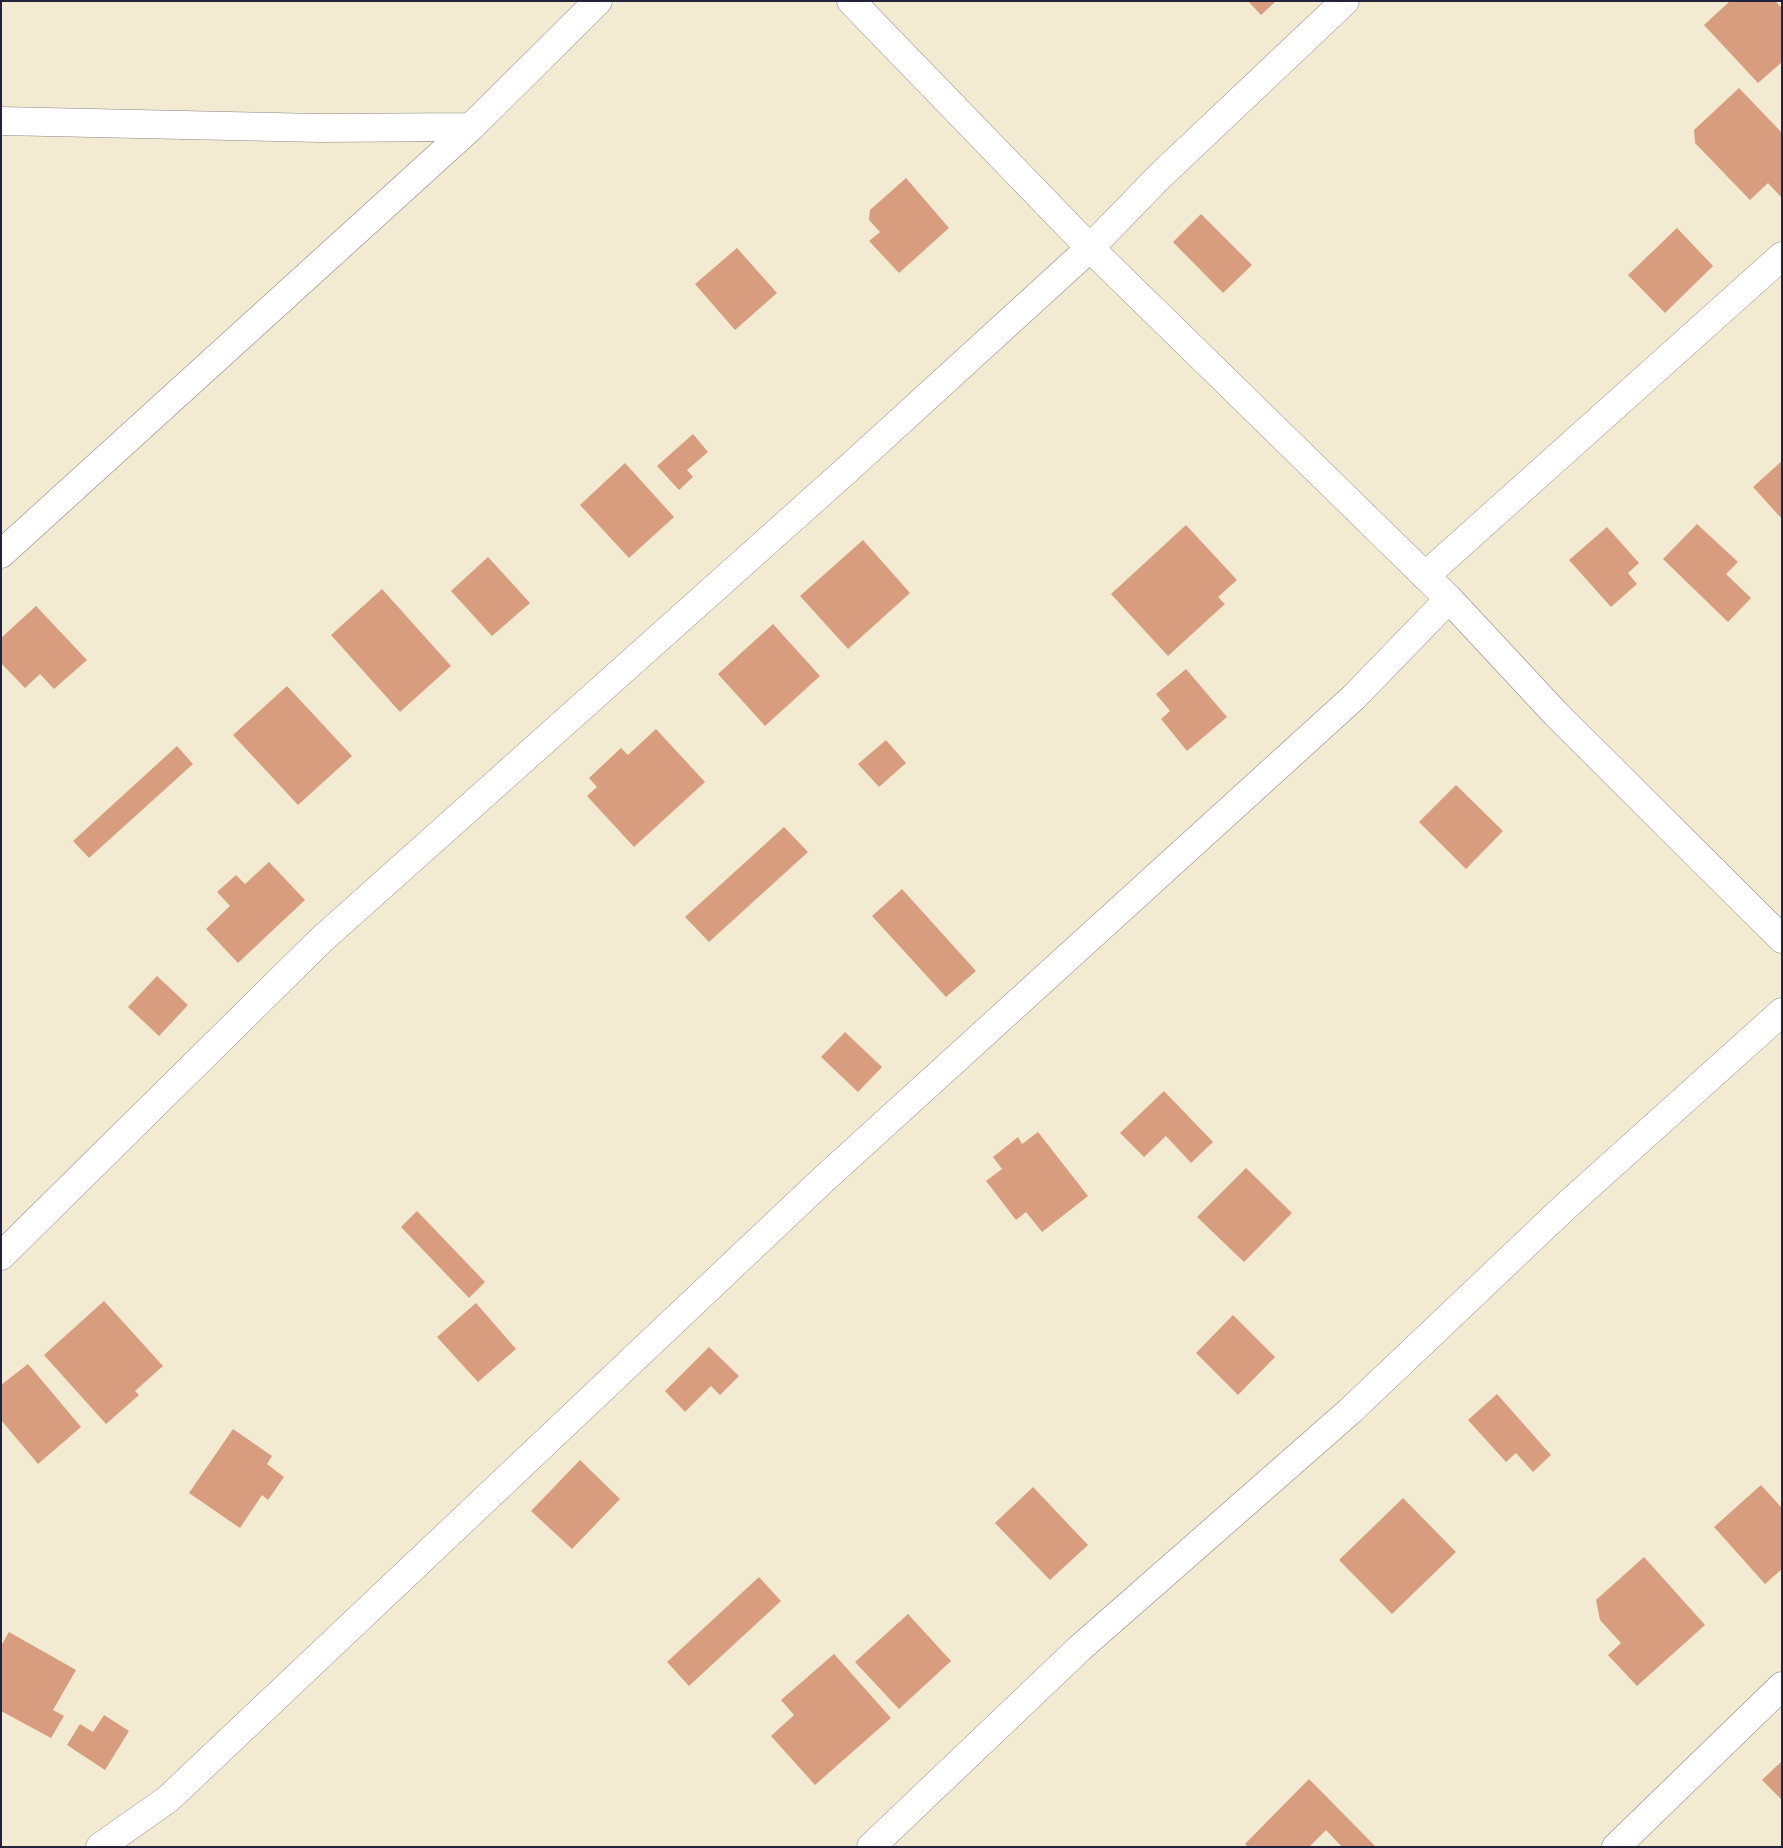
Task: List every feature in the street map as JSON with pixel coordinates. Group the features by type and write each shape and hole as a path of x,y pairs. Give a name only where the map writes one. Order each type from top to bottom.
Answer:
{"street":[{"path":"1,554 471,127 598,1"},
{"path":"850,1 1090,248 1425,576 1556,714 1782,940"},
{"path":"1,1256 320,940 842,475 1090,248 1160,176 1345,1"},
{"path":"1,121 320,128 471,127"},
{"path":"1425,576 1782,256"},
{"path":"100,1847 168,1799 825,1178 1354,696 1448,599"},
{"path":"871,1847 1080,1648 1350,1411 1566,1206 1782,1012"},
{"path":"1616,1847 1782,1686"}],"building":[{"path":"1248,1 1276,1 1261,15"},
{"path":"1730,1 1775,1 1782,8 1782,62 1758,83 1704,25"},
{"path":"1739,88 1782,133 1782,198 1768,183 1750,200 1695,143 1694,130"},
{"path":"906,178 949,228 899,273 869,241 880,232 869,220 870,210"},
{"path":"1201,214 1252,265 1223,293 1173,242"},
{"path":"1677,228 1713,266 1665,313 1628,275"},
{"path":"737,248 777,293 735,330 695,284"},
{"path":"693,434 708,452 687,470 693,477 679,490 657,466"},
{"path":"1782,461 1782,519 1753,487"},
{"path":"625,463 674,517 629,558 580,505"},
{"path":"1697,524 1738,562 1726,574 1751,598 1728,622 1663,559"},
{"path":"1186,525 1237,580 1218,597 1225,604 1168,656 1111,594"},
{"path":"1607,527 1639,563 1628,573 1637,584 1611,607 1569,560"},
{"path":"863,540 910,593 848,649 800,596"},
{"path":"488,557 530,603 492,636 451,591"},
{"path":"382,589 451,666 400,712 331,635"},
{"path":"36,606 87,660 54,689 40,674 25,688 1,663 1,638"},
{"path":"773,624 820,676 765,726 718,674"},
{"path":"1186,669 1227,717 1187,751 1161,719 1170,711 1156,694"},
{"path":"287,686 352,756 298,805 233,735"},
{"path":"656,729 705,782 634,847 587,796 597,787 589,778 621,748 628,755"},
{"path":"886,740 906,763 879,787 858,764"},
{"path":"177,746 193,764 89,858 73,841"},
{"path":"1456,785 1503,831 1466,869 1419,822"},
{"path":"784,827 808,852 709,942 685,917"},
{"path":"269,862 305,900 238,963 206,929 230,906 217,892 236,875 245,884"},
{"path":"902,889 976,971 946,997 872,916"},
{"path":"157,976 188,1005 159,1036 128,1007"},
{"path":"845,1032 882,1067 858,1092 821,1057"},
{"path":"1164,1091 1213,1142 1191,1163 1166,1136 1144,1157 1120,1133"},
{"path":"1038,1132 1088,1196 1042,1232 1026,1212 1016,1220 986,1181 1002,1169 993,1157 1018,1137 1022,1144"},
{"path":"1246,1168 1292,1213 1244,1262 1197,1217"},
{"path":"417,1211 485,1282 469,1298 401,1227"},
{"path":"104,1301 163,1366 135,1391 139,1395 106,1424 44,1355"},
{"path":"476,1303 516,1349 478,1382 437,1337"},
{"path":"1233,1315 1275,1357 1238,1395 1196,1353"},
{"path":"709,1347 739,1376 720,1395 711,1386 685,1412 665,1391"},
{"path":"28,1364 81,1427 38,1464 1,1420 1,1385"},
{"path":"1497,1394 1551,1455 1533,1472 1516,1453 1506,1462 1468,1420"},
{"path":"233,1429 272,1456 267,1464 284,1477 268,1500 262,1495 240,1528 189,1493"},
{"path":"580,1460 620,1499 572,1549 531,1511"},
{"path":"1761,1485 1782,1508 1782,1569 1765,1584 1714,1527"},
{"path":"1033,1487 1088,1545 1050,1580 995,1523"},
{"path":"1403,1498 1456,1552 1392,1614 1339,1560"},
{"path":"1644,1557 1705,1625 1637,1686 1608,1655 1621,1643 1600,1620 1596,1600"},
{"path":"759,1577 781,1601 689,1686 667,1662"},
{"path":"908,1614 951,1661 899,1709 855,1662"},
{"path":"9,1632 76,1670 53,1710 64,1716 51,1738 1,1711 1,1646"},
{"path":"834,1654 891,1718 815,1785 771,1736 794,1715 781,1700"},
{"path":"104,1715 129,1731 105,1770 67,1745 80,1724 93,1732"},
{"path":"1782,1761 1782,1800 1762,1780"},
{"path":"1309,1779 1376,1847 1342,1847 1326,1830 1309,1847 1248,1847 1245,1844"}]}
